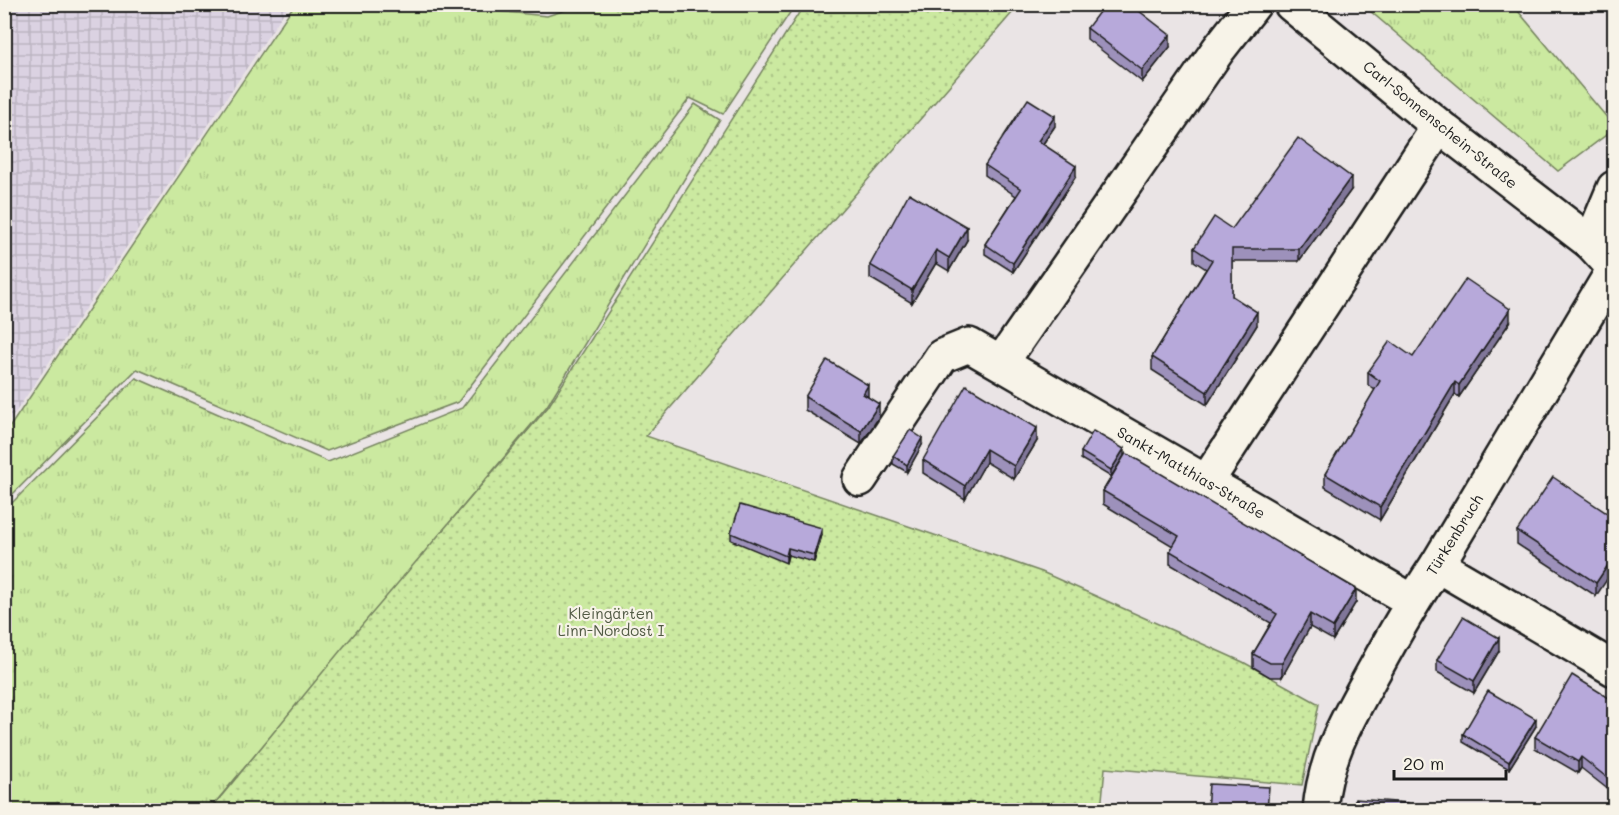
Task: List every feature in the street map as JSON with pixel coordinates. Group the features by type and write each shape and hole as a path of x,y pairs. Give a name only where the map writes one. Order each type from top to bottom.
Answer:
{"street":[{"path":"1001,363 1218,50 1254,4"},
{"name":"Carl-Sonnenschein-Straße","path":"1291,4 1439,126 1591,243 1614,268"},
{"path":"1207,481 1439,126"},
{"path":"1591,243 1614,188"},
{"name":"Türkenbruch","path":"1320,810 1323,780 1340,733 1412,601 1437,565 1614,268"},
{"name":"Sankt-Matthias-Straße","path":"860,479 942,356 969,345 1412,601"},
{"path":"1437,565 1614,669"}],"shaded area":[{"path":"4,5 289,5 5,428"}],"green space":[{"path":"584,4 795,5 723,114 690,98 458,402 327,451 137,369 5,502 5,434 294,5 435,5 547,16"},
{"name":"Kleingärten Linn-Nordost I","path":"804,5 1019,5 646,436 1042,572 1243,662 1319,704 1302,785 1105,768 1101,810 210,810 345,645 548,407"},
{"path":"1363,5 1513,5 1614,126 1614,129 1558,171"},
{"path":"695,104 720,120 547,406 209,810 5,810 5,510 136,378 328,462 462,408"}],"building":[{"path":"1105,4 1130,4 1170,35 1142,70 1087,28"},
{"path":"1028,99 1055,116 1038,141 1076,166 1013,263 985,244 1021,189 985,165"},
{"path":"1298,138 1351,177 1299,249 1232,249 1232,296 1257,312 1207,392 1152,357 1212,260 1194,248 1214,217 1232,229"},
{"path":"909,193 967,227 949,258 936,250 912,290 870,265"},
{"path":"1466,279 1510,309 1459,385 1455,382 1380,507 1325,474 1380,381 1368,372 1390,341 1413,357"},
{"path":"827,360 868,385 863,394 879,404 861,431 805,397"},
{"path":"966,385 1037,428 1014,466 986,449 965,486 923,460"},
{"path":"910,430 922,438 907,465 893,456"},
{"path":"1093,431 1124,449 1111,470 1081,452"},
{"path":"1126,453 1356,589 1333,627 1310,614 1282,663 1270,663 1253,654 1277,614 1170,551 1179,536 1103,491"},
{"path":"1553,477 1614,518 1614,556 1596,583 1517,531"},
{"path":"740,505 822,528 814,555 788,548 786,556 731,533"},
{"path":"1463,617 1499,638 1474,681 1437,660"},
{"path":"1572,675 1614,701 1614,783 1581,757 1578,762 1535,737"},
{"path":"1488,691 1536,719 1509,762 1463,734"},
{"path":"1209,784 1269,787 1267,810 1207,810"},
{"path":"1355,799 1408,803 1407,810 1354,810"}]}
